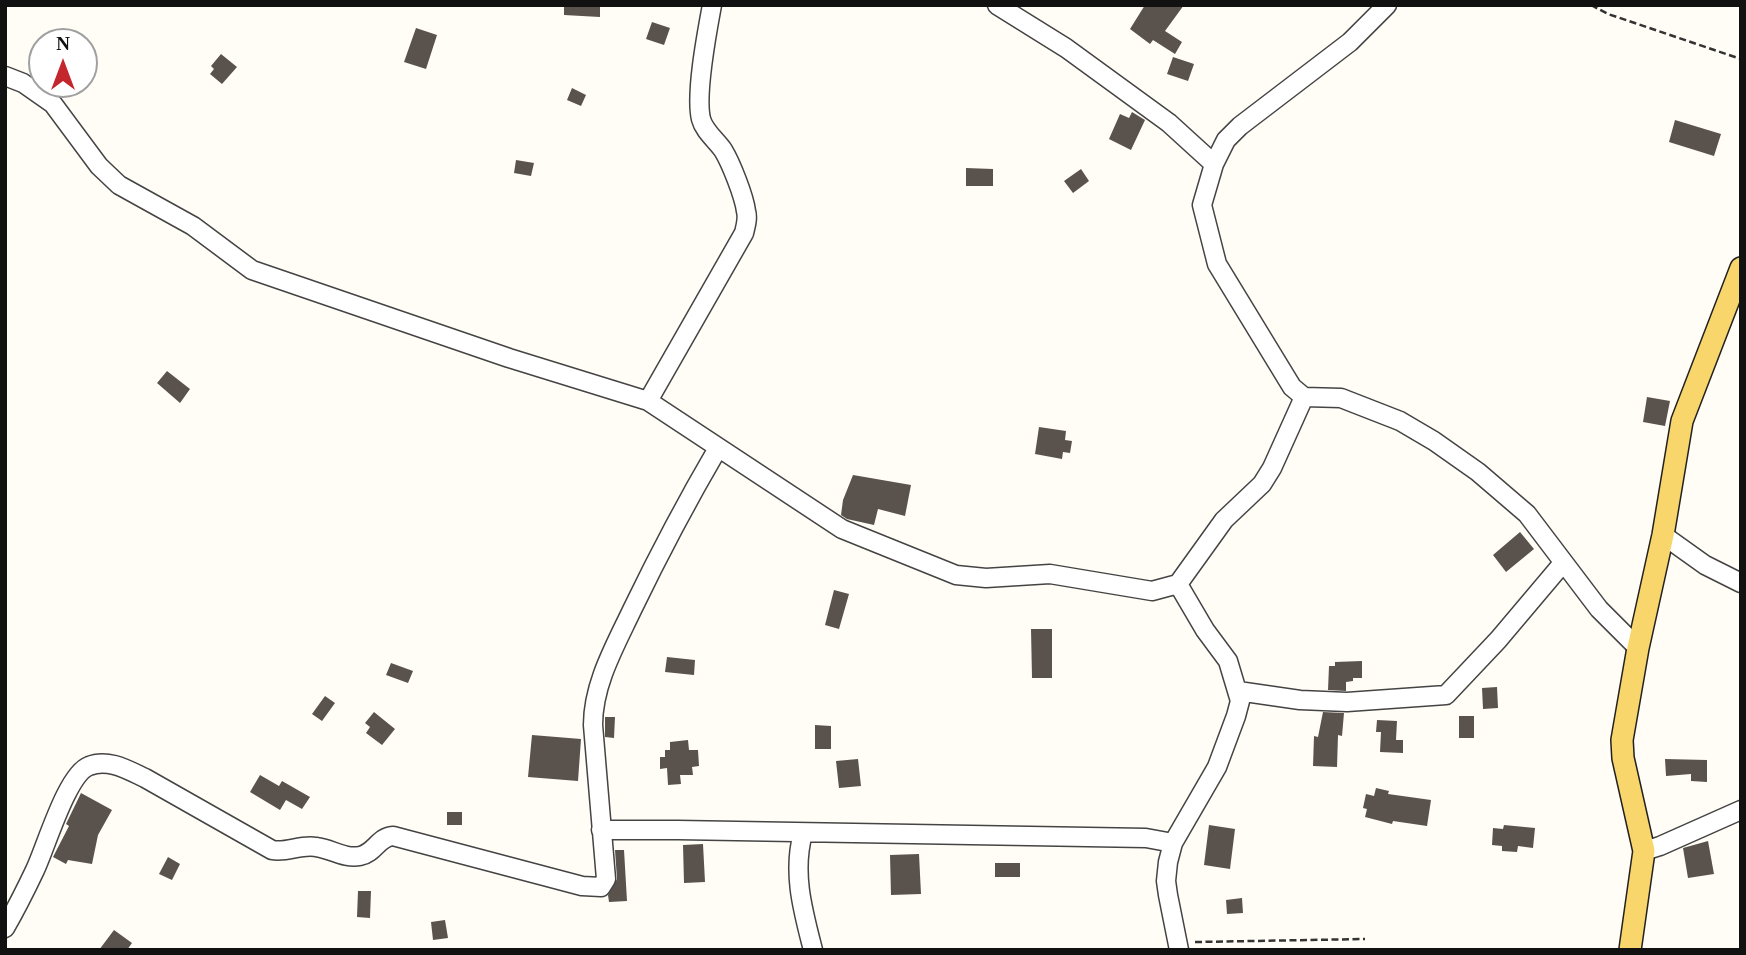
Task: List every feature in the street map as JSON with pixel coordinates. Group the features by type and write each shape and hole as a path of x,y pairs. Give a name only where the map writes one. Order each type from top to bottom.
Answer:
{"main road":[{"path":"1630,950 1644,851 1623,758 1622,740 1638,649 1663,535 1682,421 1741,268"}],"street":[{"path":"648,401 744,233 747,218 746,208 724,152 704,127 701,118 706,34 712,5"},
{"path":"997,5 1066,48 1169,123 1214,164"},
{"path":"1387,5 1350,42 1240,126 1226,140 1214,164 1202,205 1217,264 1287,380 1304,397 1341,397 1400,421 1434,441 1515,502 1599,609 1638,649"},
{"path":"5,76 23,83 52,104 99,166 120,185 193,226 253,270 509,358 648,401 831,524 956,575 986,578 1050,574 1152,591 1178,584 1224,520 1262,484 1304,397"},
{"path":"5,928 36,869 68,788 85,768 102,763 130,770 265,848 282,852 309,846 345,856 361,856 375,848 383,838 393,836 582,886 598,888 603,885 606,879 593,725 600,682 669,534 718,448"},
{"path":"1663,535 1704,565 1741,583"},
{"path":"1238,691 1300,700 1347,702 1446,695 1498,640 1563,563"},
{"path":"1178,584 1228,662 1240,701 1217,766 1173,843 1166,881 1178,946"},
{"path":"1644,851 1741,810"},
{"path":"601,830 1146,838 1173,843"},
{"path":"803,833 798,853 798,877 804,919 813,950"}],"path":[{"path":"1591,5 1608,14 1741,60"},
{"path":"1178,946 1365,939"}],"building":[{"path":"564,5 600,5 600,17 564,15"},
{"path":"1145,5 1184,5 1165,31 1182,42 1175,54 1153,40 1150,44 1130,29"},
{"path":"652,22 670,28 664,45 646,39"},
{"path":"416,28 437,35 426,69 404,62"},
{"path":"221,54 237,67 222,84 210,74 214,69 211,66"},
{"path":"1173,57 1194,64 1188,81 1167,74"},
{"path":"572,88 586,95 581,106 567,100"},
{"path":"1132,112 1145,120 1131,150 1109,139 1120,114 1129,118"},
{"path":"1675,120 1721,134 1714,156 1669,142"},
{"path":"516,160 534,163 531,176 514,173"},
{"path":"966,168 993,169 993,186 966,186"},
{"path":"1081,169 1089,181 1073,193 1064,181"},
{"path":"167,371 190,389 180,403 157,383"},
{"path":"1647,397 1670,401 1665,426 1643,422"},
{"path":"1039,427 1066,431 1065,440 1072,441 1070,453 1063,452 1062,459 1035,454"},
{"path":"853,475 911,485 905,516 878,509 874,525 841,515 843,500"},
{"path":"1520,532 1534,549 1506,572 1493,555"},
{"path":"834,590 849,594 839,629 825,625"},
{"path":"1031,629 1052,629 1052,678 1032,678"},
{"path":"667,657 695,660 694,675 665,672"},
{"path":"1362,661 1362,678 1353,678 1353,681 1346,682 1346,691 1328,690 1329,666 1335,666 1335,662"},
{"path":"391,663 413,671 408,683 386,675"},
{"path":"1497,687 1498,708 1483,709 1482,688"},
{"path":"325,696 335,703 322,721 312,714"},
{"path":"374,712 395,729 382,745 366,733 370,727 365,723"},
{"path":"1323,712 1344,713 1342,736 1338,735 1337,767 1313,766 1314,736 1318,737"},
{"path":"1459,716 1474,716 1474,738 1459,738"},
{"path":"605,717 615,717 614,738 605,737"},
{"path":"1377,720 1397,721 1396,740 1403,740 1403,753 1380,752 1381,732 1376,732"},
{"path":"815,725 831,726 831,749 815,749"},
{"path":"532,735 581,739 578,781 528,777"},
{"path":"688,740 689,750 698,750 699,766 692,767 693,775 680,775 681,784 668,785 667,768 660,769 660,757 665,757 665,750 670,750 670,742"},
{"path":"858,759 861,786 839,788 836,761"},
{"path":"1665,759 1707,760 1707,782 1691,781 1691,774 1666,776"},
{"path":"260,775 279,786 282,781 310,797 302,809 286,800 280,810 250,792"},
{"path":"1376,788 1389,791 1388,794 1431,800 1427,826 1393,821 1392,824 1365,817 1367,809 1363,808 1366,794 1374,796"},
{"path":"81,793 112,810 98,835 92,864 68,860 66,864 53,857 69,826 66,824"},
{"path":"447,812 462,812 462,825 447,825"},
{"path":"1209,825 1235,829 1230,869 1204,865"},
{"path":"1504,825 1535,828 1533,848 1518,846 1517,852 1502,851 1502,846 1492,845 1493,828 1503,829"},
{"path":"1708,841 1714,874 1688,878 1683,848"},
{"path":"703,844 705,882 684,883 683,845"},
{"path":"615,850 624,850 627,901 609,902 608,895 617,879"},
{"path":"919,854 921,894 891,895 890,855"},
{"path":"168,857 180,864 172,880 159,874"},
{"path":"995,863 1020,863 1020,877 995,877"},
{"path":"358,891 371,891 370,918 357,917"},
{"path":"1242,898 1243,913 1227,914 1226,900"},
{"path":"445,920 448,938 433,940 431,922"},
{"path":"114,930 132,943 127,950 99,950"}]}
